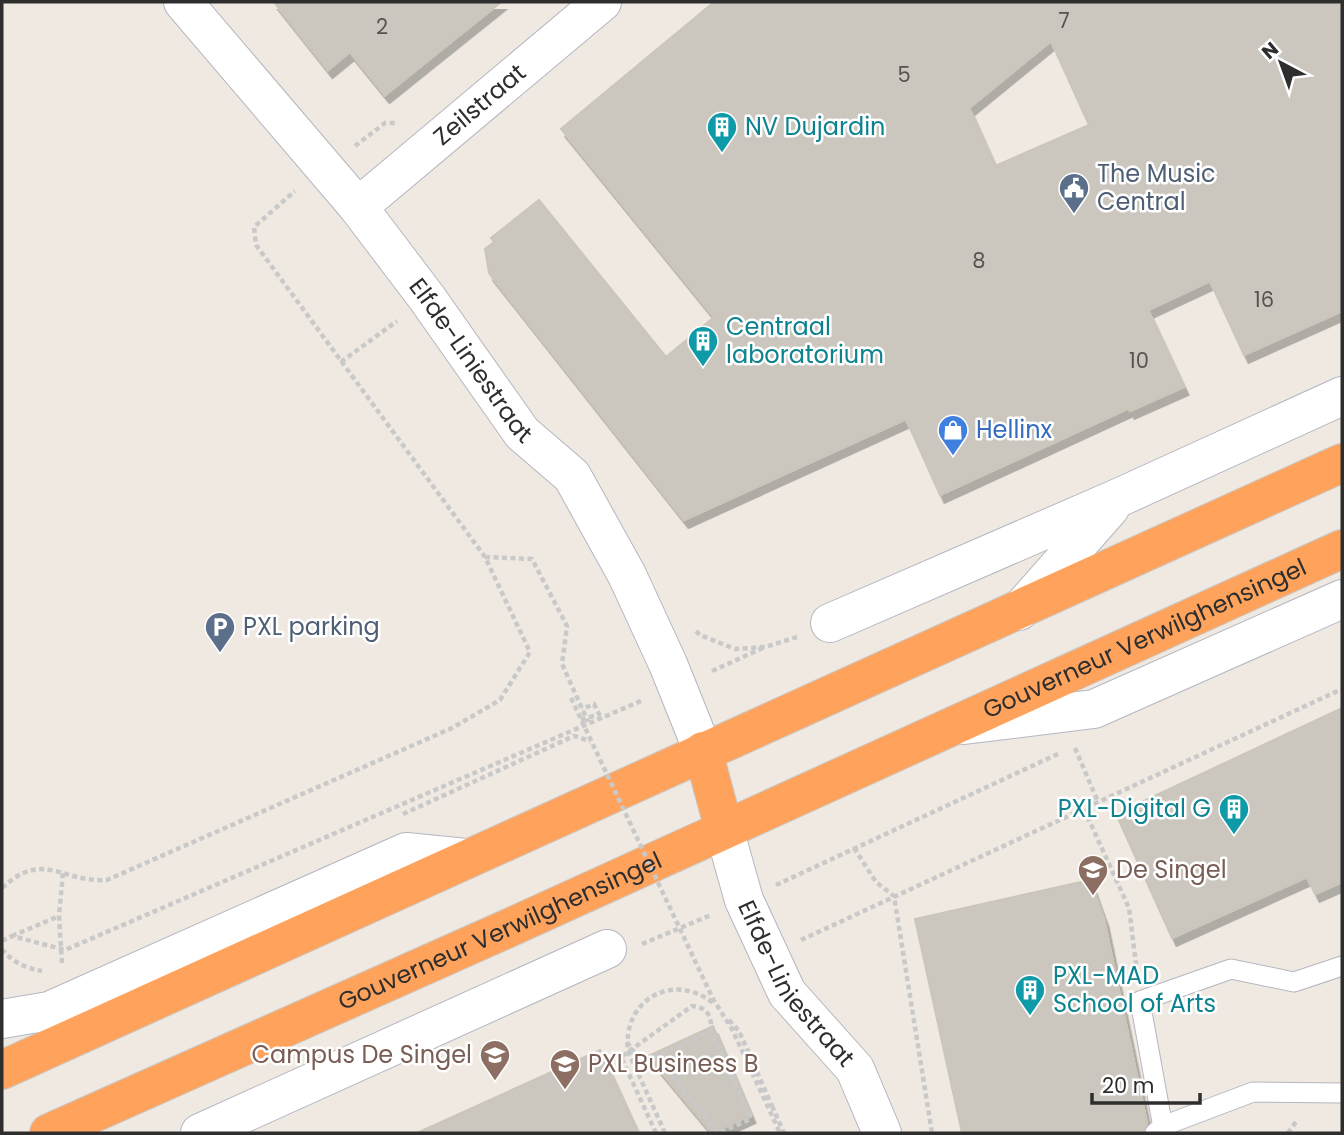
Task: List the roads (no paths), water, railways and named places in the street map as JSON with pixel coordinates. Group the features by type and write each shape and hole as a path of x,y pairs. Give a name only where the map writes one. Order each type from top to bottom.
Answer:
{"highway":[{"path":"2,1070 1342,463"},
{"name":"Gouverneur Verwilghensingel","path":"49,1133 511,927 1342,549"},
{"path":"703,751 724,829"}],"street":[{"name":"Elfde-Liniestraat","path":"183,2 358,207 427,298 522,433 572,476 627,575 703,751"},
{"name":"Zeilstraat","path":"358,207 602,2"},
{"path":"830,623 1118,498 1342,396"},
{"path":"1019,611 1118,498"},
{"name":"Gouverneur Verwilghensingel","path":"948,727 1094,709 1342,599"},
{"name":"Elfde-Liniestraat","path":"724,829 744,900 787,993 855,1069 882,1133"},
{"path":"2,1019 50,1011 407,852 466,858"},
{"path":"200,1133 607,949"}],"lane":[{"path":"1342,966 1294,982 1231,969 1140,1000 1161,1131 1253,1092 1342,1093"}],"place":[{"name":"NV Dujardin","path":"722,154"},
{"name":"The Music Central","path":"1074,215"},
{"name":"Centraal laboratorium","path":"703,368"},
{"name":"Hellinx","path":"953,457"},
{"name":"PXL parking","path":"220,654"},
{"name":"PXL-Digital G","path":"1234,836"},
{"name":"De Singel","path":"1093,897"},
{"name":"PXL-MAD School of Arts","path":"1030,1017"},
{"name":"Campus De Singel","path":"495,1082"},
{"name":"PXL Business B","path":"565,1091"}]}
